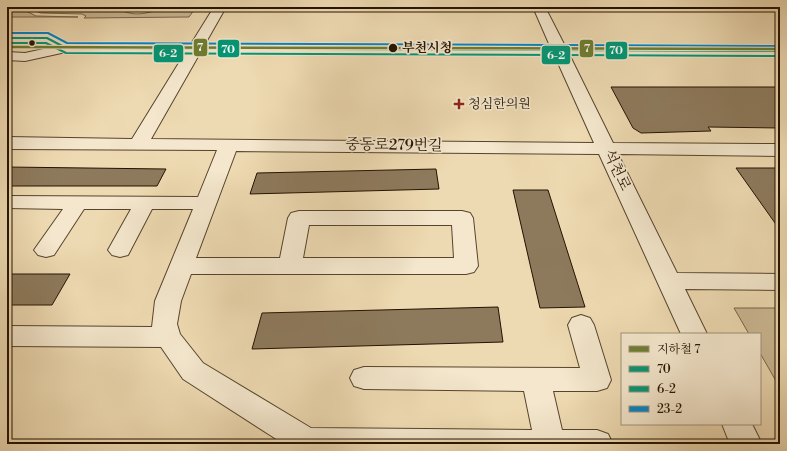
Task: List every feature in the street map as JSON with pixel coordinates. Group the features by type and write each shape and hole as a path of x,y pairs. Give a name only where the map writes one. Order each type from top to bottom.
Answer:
{"street":[{"path":"139,143 220,7"},
{"name":"석천로","path":"539,7 561,50 694,333"},
{"path":"7,38 47,38 66,48"},
{"path":"7,56 25,57 66,48 780,51"},
{"name":"중동로279번길","path":"7,143 606,147 780,150"},
{"path":"229,144 168,301 164,324 168,337 193,371 307,443 597,444"},
{"path":"46,250 77,203"},
{"path":"120,250 145,203"},
{"path":"8,204 206,203"},
{"path":"181,266 290,266 466,266 462,218 299,218 290,266"},
{"path":"669,281 780,282"},
{"path":"364,378 597,380 581,324"},
{"path":"7,336 168,337"},
{"path":"536,379 550,444"},
{"path":"737,425 746,444"}],"shaded area":[{"path":"173,6 196,7 189,17 84,18 86,16 82,14 41,13 35,11 36,9 46,8 71,11 99,7 120,7 121,10 128,13 140,14"},
{"path":"20,9 30,9 28,12 36,16 78,17 7,17 7,13"},
{"path":"734,308 780,308 780,388 761,355 761,333 748,333"}],"building":[{"path":"611,87 780,87 780,128 708,127 711,131 641,133 633,128"},
{"path":"7,167 166,169 157,186 7,186"},
{"path":"736,168 780,168 780,230"},
{"path":"436,169 439,189 250,194 257,173"},
{"path":"513,190 548,190 585,307 540,308"},
{"path":"7,274 70,274 52,305 7,305"},
{"path":"498,307 503,342 252,349 262,313"}],"metro line":[{"name":"7","path":"7,47 780,49"}],"transit line":[{"name":"23-2","path":"7,33 48,33 67,43 780,46"},
{"name":"70","path":"7,38 47,38 66,48 780,51"},
{"name":"6-2","path":"7,43 46,43 66,53 780,56"}],"place":[{"name":"부천시청","path":"393,48"},
{"name":"청심한의원","path":"459,104"}]}
